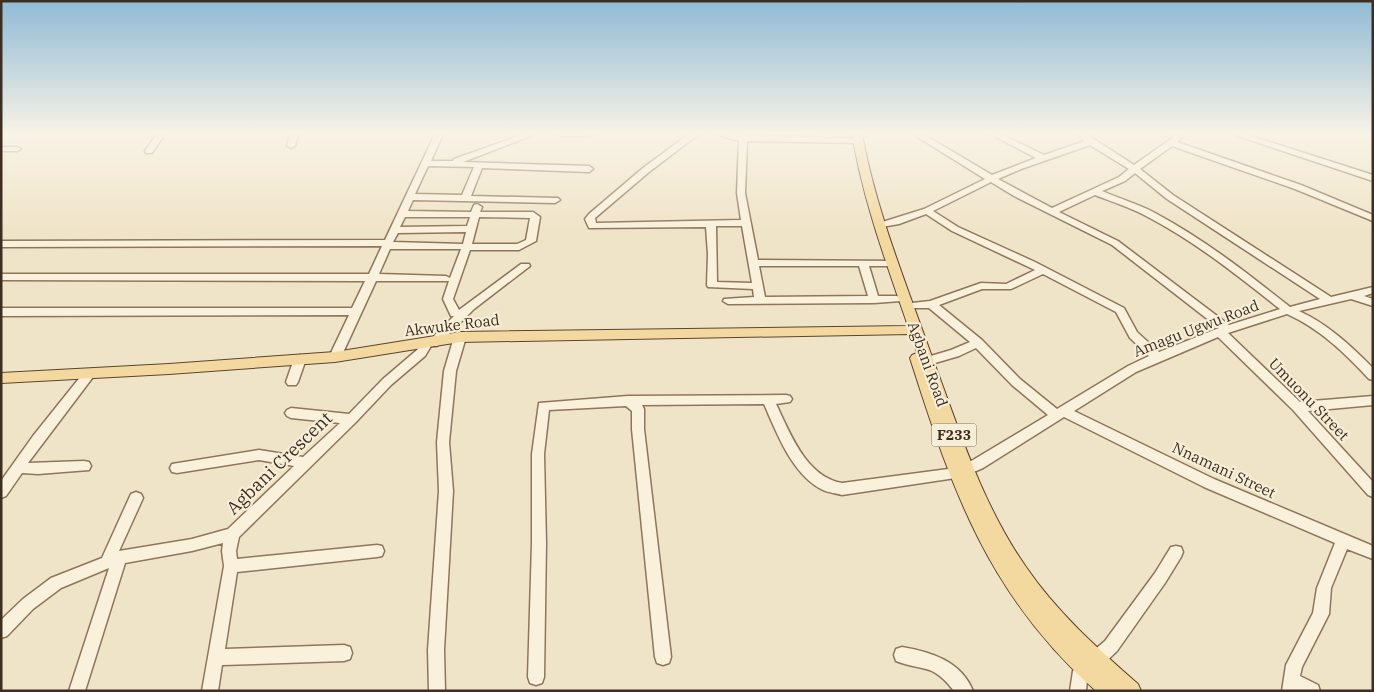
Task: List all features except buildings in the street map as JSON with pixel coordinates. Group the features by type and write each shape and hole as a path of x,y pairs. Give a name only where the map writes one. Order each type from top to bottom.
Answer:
{"main road":[{"name":"Agbani Road","path":"860,166 865,197 962,472 1020,573 1111,691"},
{"name":"Agbani Road","path":"862,166 888,263"},
{"name":"Agbani Road","path":"912,330 928,361 962,472"},
{"name":"Akwuke Road","path":"1,378 89,374 335,357 460,338 502,335 912,330"},
{"name":"Agbani Road","path":"1091,664 1131,691"}],"street":[{"path":"335,357 424,166"},
{"path":"465,199 478,166"},
{"path":"514,166 589,169"},
{"path":"651,166 592,216 590,223 595,227 747,223"},
{"path":"742,166 741,192 760,301"},
{"name":"Umuonu Street","path":"972,166 1017,194 1124,249 1224,330 1370,486"},
{"path":"879,226 898,223 927,211 1003,173 1021,166"},
{"path":"1132,166 1170,197 1329,300"},
{"path":"1052,211 1122,179 1140,166"},
{"path":"1240,166 1284,181 1373,218"},
{"path":"1337,166 1373,178"},
{"path":"1096,192 1150,214 1188,235 1220,257 1289,311 1302,316 1327,335 1373,376"},
{"path":"410,198 555,200"},
{"path":"462,314 455,313 448,299 467,246 474,214 481,199"},
{"path":"927,211 955,229 1043,270 1120,310 1126,315 1127,324 1136,338 1158,357"},
{"path":"1,244 388,243 392,246 519,247 531,241 535,217 533,215 402,214"},
{"path":"711,225 713,254 712,285 758,286"},
{"path":"395,230 471,229"},
{"path":"864,263 874,300"},
{"path":"754,264 888,263"},
{"name":"Agbani Crescent","path":"1,632 28,604 56,583 114,560 192,545 232,534 352,419 387,382 462,314 491,290 509,280 525,266"},
{"path":"728,301 874,300 930,304 981,286 1008,287 1043,270"},
{"path":"1,277 372,277 446,279"},
{"name":"Amagu Ugwu Road","path":"962,472 1132,369 1158,357 1224,330 1329,300 1373,290"},
{"path":"1352,295 1373,303"},
{"name":"Nnamani Street","path":"930,304 978,344 1016,382 1060,413 1209,483 1373,553"},
{"path":"1,312 123,313 272,310 357,312"},
{"path":"437,691 436,650 446,491 443,442 450,371 460,338"},
{"path":"928,361 978,344"},
{"path":"292,382 300,359"},
{"path":"1,492 89,374"},
{"path":"536,677 538,454 543,406 628,401 786,399"},
{"path":"768,400 791,448 807,469 827,487 842,488 962,472"},
{"path":"1297,407 1373,400"},
{"path":"628,401 638,409 638,429 663,657"},
{"path":"291,413 352,419"},
{"path":"177,468 259,455 305,463"},
{"path":"18,467 84,466"},
{"path":"78,691 108,598 114,560 136,498"},
{"path":"210,691 231,566 229,551 232,534"},
{"path":"1312,691 1292,686 1294,666 1321,614 1324,588 1343,541"},
{"path":"231,566 377,551"},
{"path":"1078,691 1078,680 1091,664 1111,646 1160,578 1176,552"},
{"path":"216,657 344,653"},
{"path":"902,655 926,659 944,666 952,673 965,691"}]}
